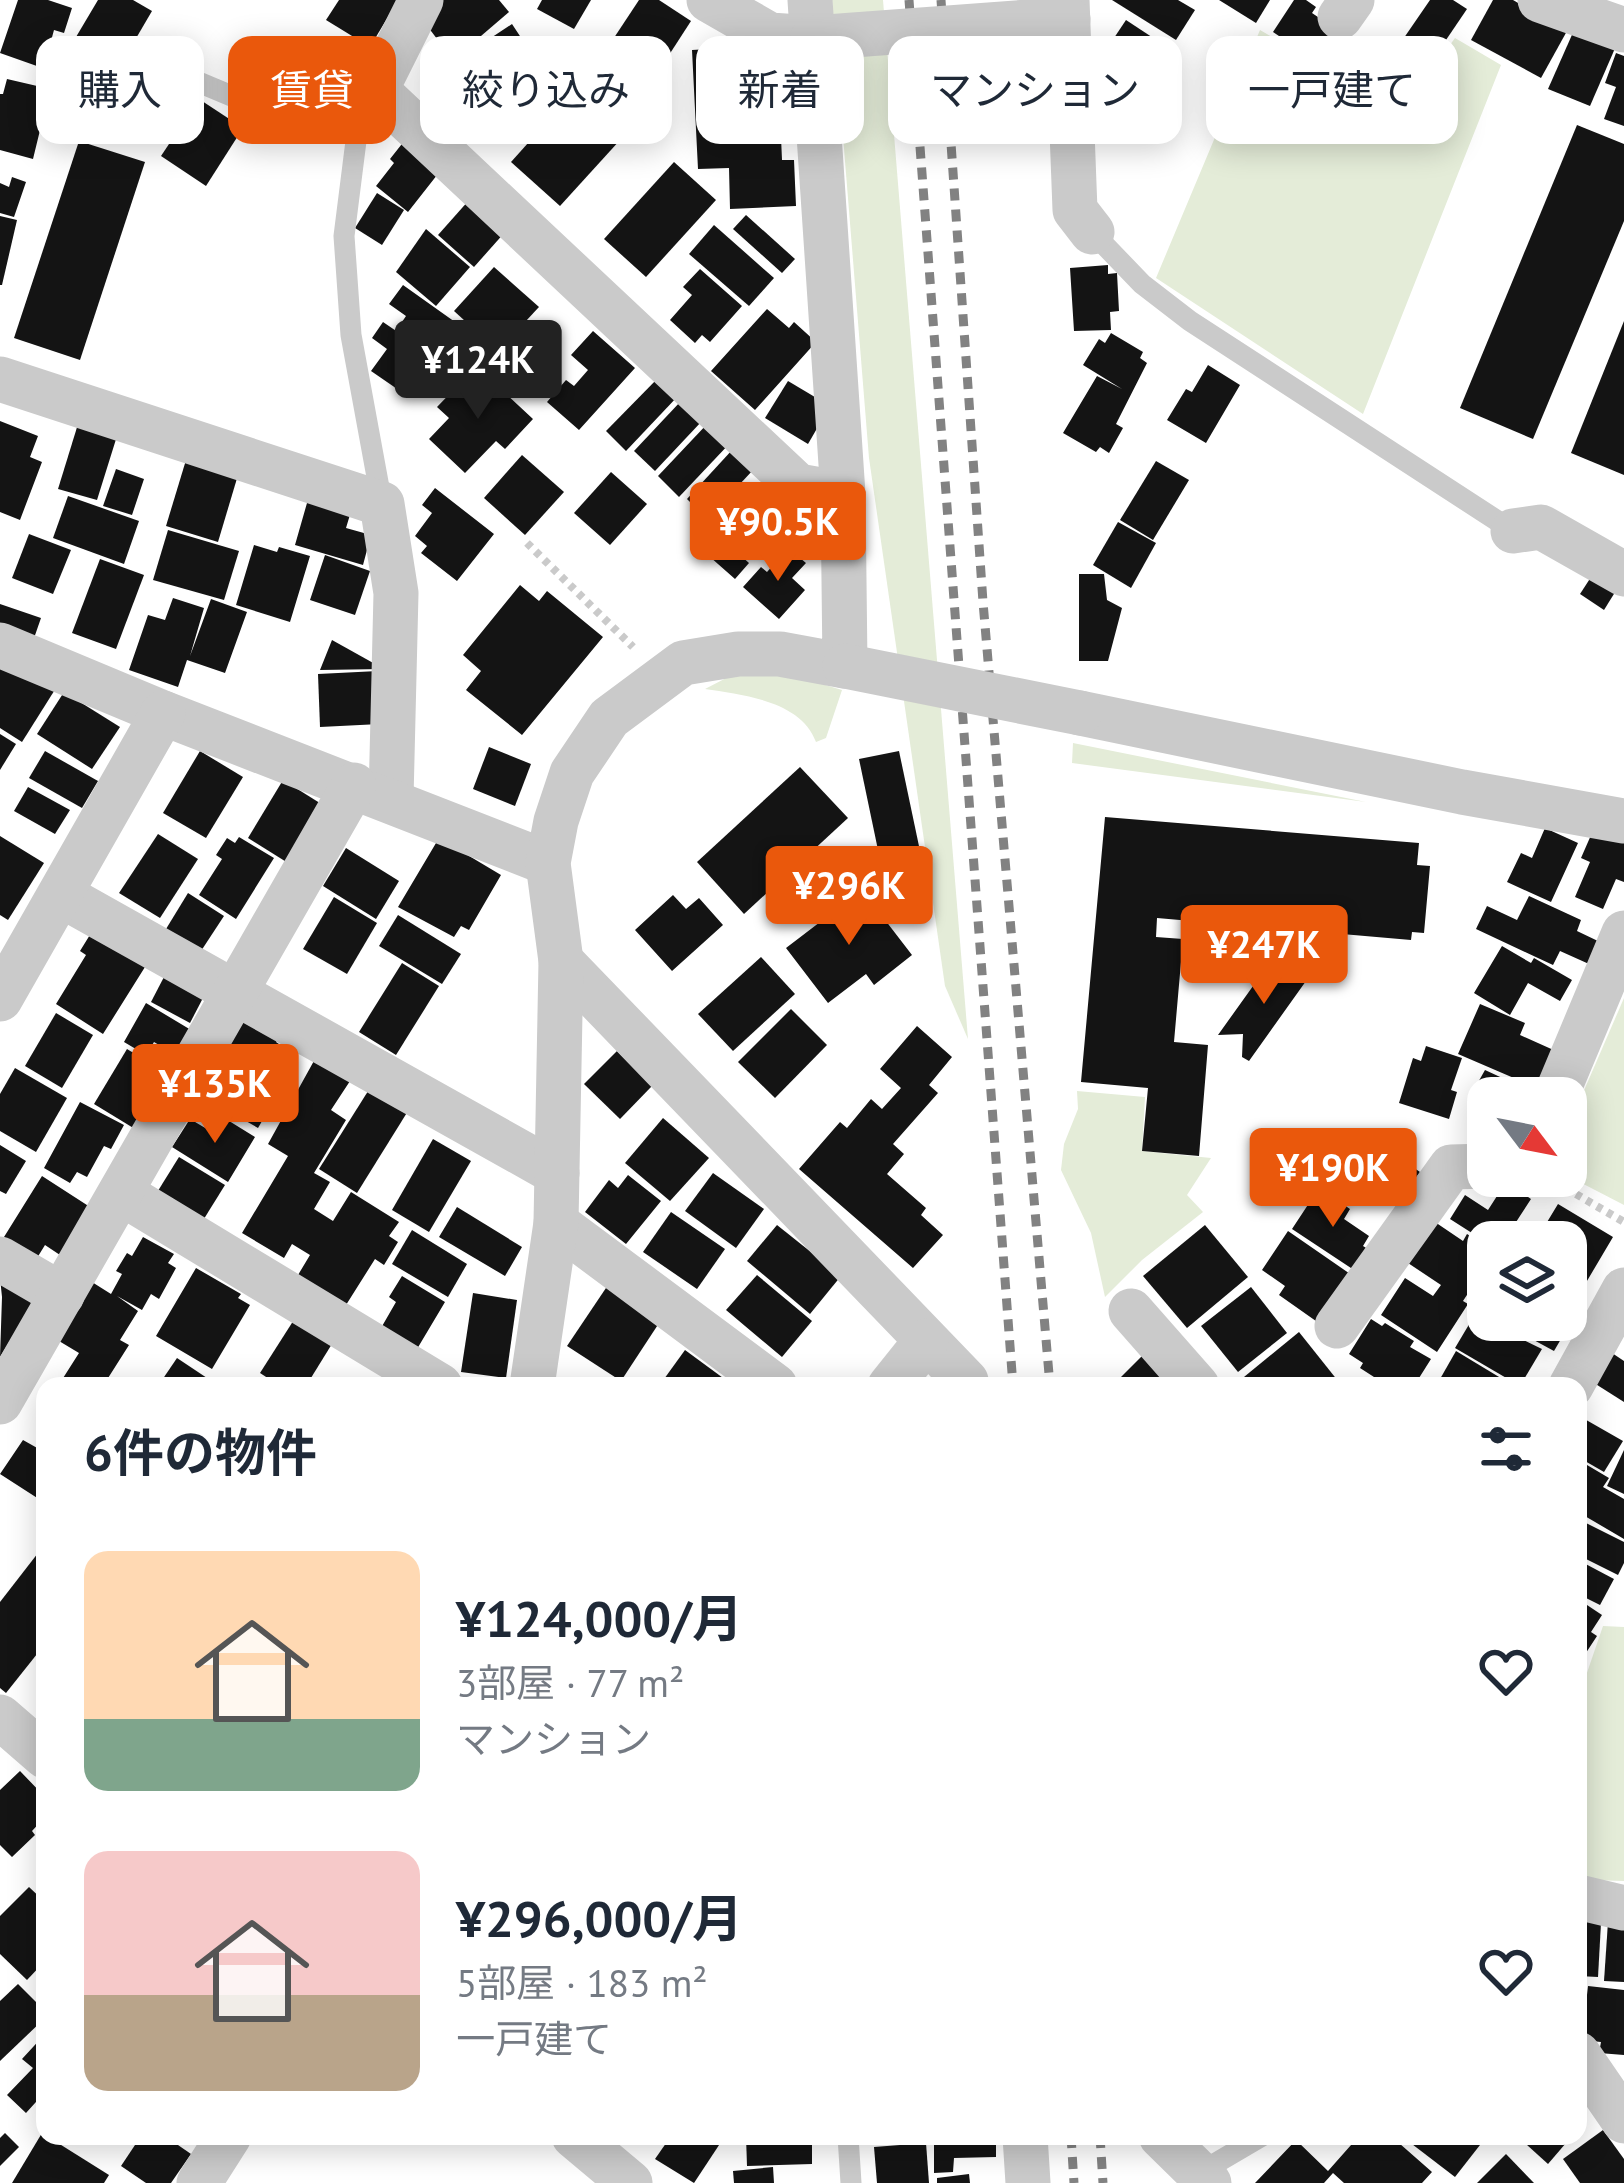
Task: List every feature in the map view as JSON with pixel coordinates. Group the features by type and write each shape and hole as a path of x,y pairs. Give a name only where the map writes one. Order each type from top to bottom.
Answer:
{"street":[{"path":"396,51 421,0"},
{"path":"709,0 770,35 812,19 1067,10 1075,210 1092,232"},
{"path":"1540,0 1624,30"},
{"path":"812,19 843,494 844,666"},
{"path":"396,110 798,486 843,494"},
{"path":"0,380 382,504 396,593 372,792 236,992 0,1402"},
{"path":"1513,531 1541,527 1624,574"},
{"path":"0,646 548,862"},
{"path":"533,1377 556,1223 561,961 548,862 556,821 572,773 609,718 683,663 737,654 780,654 1624,821"},
{"path":"0,999 163,713"},
{"path":"61,895 557,1173"},
{"path":"1564,1077 1624,933"},
{"path":"561,961 962,1377"},
{"path":"1337,1326 1451,1167 1467,1167"},
{"path":"121,1193 425,1377"},
{"path":"556,1223 764,1377"},
{"path":"0,1259 62,1294"},
{"path":"1576,1377 1624,1290"},
{"path":"1131,1311 1189,1377"},
{"path":"897,1377 926,1341"},
{"path":"0,1717 36,1748"},
{"path":"1587,1900 1624,1908"},
{"path":"1591,2062 1624,2121"},
{"path":"199,2183 223,2145"},
{"path":"585,2145 630,2183"},
{"path":"1026,2145 1028,2183"},
{"path":"1165,2145 1188,2180"}],"lane":[{"path":"356,144 344,236 351,335 382,504"},
{"path":"1092,232 1142,284 1190,320 1513,531"},
{"path":"849,2145 851,2183"},
{"path":"1188,2180 1247,2145"}],"path":[{"path":"527,543 665,676"},
{"path":"1581,1197 1624,1222"}],"green space":[{"path":"832,0 883,0 888,144 895,144 968,1039 945,986 869,458 844,144 864,144 864,36 835,36"},
{"path":"1458,40 1501,65 1363,414 1156,278 1212,144 1458,144"},
{"path":"786,673 842,690 826,738 816,742 798,717 770,702 705,689 732,675"},
{"path":"1073,743 1366,802 1072,763"},
{"path":"1624,998 1624,1205 1587,1186 1587,1083"},
{"path":"1077,1091 1145,1097 1142,1151 1211,1158 1187,1195 1203,1212 1142,1260 1105,1297 1091,1233 1061,1170 1064,1144 1078,1109"},
{"path":"1603,1626 1624,1627 1624,1881 1587,1878 1587,1673"}],"building":[{"path":"18,0 48,0 72,8 64,33 54,30 52,36 36,36 36,66 0,53"},
{"path":"98,0 133,0 152,11 137,36 77,36"},
{"path":"339,0 398,0 377,36 352,36 326,20"},
{"path":"442,0 499,0 509,12 481,36 435,36 428,27"},
{"path":"542,0 591,0 574,29 537,9"},
{"path":"639,0 659,0 691,21 672,50 672,36 615,36"},
{"path":"1112,0 1178,0 1195,10 1179,36 1170,36"},
{"path":"1219,0 1270,0 1256,23"},
{"path":"1294,0 1306,0 1316,7 1312,13 1346,36 1279,36 1273,32"},
{"path":"1430,0 1453,0 1467,9 1449,36 1405,36"},
{"path":"1493,0 1513,0 1567,31 1541,78 1471,40"},
{"path":"1126,20 1150,36 1115,36"},
{"path":"512,24 520,36 494,36"},
{"path":"1575,28 1616,46 1590,106 1548,89"},
{"path":"692,50 696,50 696,129"},
{"path":"1616,53 1624,56 1624,126 1604,119 1616,87 1605,83"},
{"path":"7,79 36,86 33,159 0,150"},
{"path":"204,102 228,118 228,144 233,144 206,186 161,156 169,144 204,144"},
{"path":"1577,125 1624,144 1624,221 1533,439 1460,408"},
{"path":"405,140 441,170 408,212 376,186"},
{"path":"78,144 145,162 80,360 14,338"},
{"path":"527,144 616,144 560,206 511,162"},
{"path":"697,144 781,144 782,160 794,160 796,206 730,209 729,168 698,169"},
{"path":"674,162 716,200 646,277 604,239"},
{"path":"12,177 26,182 14,217 0,213 0,183 9,187"},
{"path":"377,193 404,210 382,245 355,228"},
{"path":"470,199 506,231 474,267 438,235"},
{"path":"746,215 795,259 782,273 733,229"},
{"path":"0,216 17,220 2,285 0,285"},
{"path":"714,225 774,278 749,306 689,254"},
{"path":"426,229 470,267 436,306 396,272"},
{"path":"1108,265 1108,274 1117,273 1119,311 1110,312 1111,330 1074,331 1070,268"},
{"path":"494,267 539,307 498,351 454,311"},
{"path":"700,269 742,306 710,342 702,335 695,343 670,320 692,295 683,287"},
{"path":"403,285 455,322 433,354 398,328 406,316 389,304"},
{"path":"767,309 789,328 794,322 816,342 755,410 711,371"},
{"path":"1624,321 1624,475 1571,453"},
{"path":"383,322 430,354 403,393 371,371 387,349 372,338"},
{"path":"593,331 635,368 579,430 547,402 566,380 574,386 588,370 571,355"},
{"path":"1111,333 1143,352 1140,358 1147,363 1116,424 1123,428 1109,453 1100,447 1096,452 1063,433 1097,376 1122,389 1083,365 1099,339 1105,343"},
{"path":"1208,365 1240,385 1206,443 1167,420"},
{"path":"467,376 480,389 490,379 533,419 505,449 496,441 465,473 429,439 449,418 437,407"},
{"path":"659,377 678,396 626,451 606,431"},
{"path":"788,381 830,406 808,444 765,418"},
{"path":"681,401 702,421 655,471 634,451"},
{"path":"0,421 38,436 30,457 42,462 20,520 0,512"},
{"path":"709,422 731,442 679,497 658,476"},
{"path":"78,424 117,436 97,500 58,489"},
{"path":"733,449 754,469 707,519 687,499"},
{"path":"522,455 564,492 525,535 484,498"},
{"path":"186,460 238,475 218,542 166,526"},
{"path":"1156,461 1189,480 1153,540 1120,520"},
{"path":"116,469 144,479 132,515 103,506"},
{"path":"611,472 647,504 610,545 574,513"},
{"path":"435,488 494,534 457,581 421,553 427,546 415,536 432,513 422,505"},
{"path":"68,496 139,521 124,564 53,538"},
{"path":"309,496 352,508 346,528 371,535 363,565 295,545"},
{"path":"773,497 794,517 781,531 786,536 774,549 764,540 756,548 734,528 754,506 760,512"},
{"path":"1118,522 1156,543 1131,588 1093,565"},
{"path":"725,523 749,545 740,555 749,563 735,579 701,549"},
{"path":"168,530 239,551 224,600 153,580"},
{"path":"29,534 71,550 53,594 12,578"},
{"path":"254,545 310,556 290,622 236,605"},
{"path":"788,548 806,563 792,578 805,590 779,619 743,587 761,567 767,572"},
{"path":"325,555 370,571 355,615 310,600"},
{"path":"100,559 144,575 116,649 72,633"},
{"path":"1079,574 1104,574 1107,600 1122,608 1108,661 1079,661"},
{"path":"1593,574 1617,589 1604,610 1580,594"},
{"path":"520,585 539,601 547,591 603,637 522,735 466,690 481,671 463,655"},
{"path":"173,598 204,608 190,656 211,599 247,612 225,673 187,660 178,687 129,670 148,615 165,620"},
{"path":"0,604 41,618 33,641 0,629"},
{"path":"332,640 384,669 320,670"},
{"path":"0,664 56,688 22,742 0,728"},
{"path":"378,671 380,724 320,727 318,674"},
{"path":"64,692 120,727 92,769 37,734"},
{"path":"0,734 16,744 0,770"},
{"path":"489,747 531,764 515,806 473,789"},
{"path":"45,751 98,781 82,808 29,778"},
{"path":"200,751 243,777 206,838 163,813"},
{"path":"899,751 932,908 892,917 859,759"},
{"path":"800,767 848,818 744,914 697,862"},
{"path":"283,780 323,805 288,863 248,838"},
{"path":"28,787 70,810 55,834 14,811"},
{"path":"1105,817 1419,843 1417,865 1430,866 1424,933 1412,932 1411,940 1157,918 1156,937 1183,939 1174,1042 1208,1045 1199,1156 1142,1151 1148,1088 1081,1082"},
{"path":"1595,826 1624,838 1624,882 1616,879 1603,909 1575,897 1590,862 1581,858"},
{"path":"1545,828 1578,843 1551,902 1507,882 1521,853 1532,858"},
{"path":"158,834 198,859 160,918 119,893"},
{"path":"0,836 44,863 8,920 0,915"},
{"path":"239,837 274,858 236,919 199,895 222,859 216,855 227,838 235,843"},
{"path":"439,838 501,875 469,930 461,926 454,937 398,907"},
{"path":"346,848 399,881 376,919 323,886"},
{"path":"862,890 912,955 874,985 866,974 828,1003 786,948"},
{"path":"188,893 224,916 201,951 166,929"},
{"path":"673,895 686,909 699,898 723,925 672,971 635,930"},
{"path":"1529,896 1581,920 1577,931 1600,942 1589,964 1560,951 1553,965 1476,929 1487,906 1517,920"},
{"path":"334,897 377,923 347,974 303,949"},
{"path":"398,915 461,954 442,984 379,946"},
{"path":"96,925 150,959 103,1034 56,1004 86,955 80,951"},
{"path":"1502,946 1572,980 1560,1001 1528,983 1510,1015 1474,993"},
{"path":"761,957 795,994 733,1051 698,1014"},
{"path":"1273,958 1306,981 1249,1061 1242,1057 1243,1034 1218,1035"},
{"path":"402,963 439,986 396,1055 359,1032"},
{"path":"165,975 204,996 190,1023 151,1002"},
{"path":"146,1003 191,1030 176,1055 154,1042 146,1055 124,1042"},
{"path":"1480,1004 1525,1023 1520,1035 1558,1052 1547,1077 1512,1077 1458,1054"},
{"path":"791,1009 827,1045 775,1098 738,1062"},
{"path":"56,1013 93,1035 62,1088 25,1066"},
{"path":"254,1014 282,1033 276,1042 295,1055 276,1084 216,1044"},
{"path":"917,1026 952,1057 929,1085 938,1093 893,1144 904,1154 887,1174 926,1208 921,1215 943,1235 913,1268 799,1169 840,1122 847,1128 871,1099 882,1109 901,1088 880,1069"},
{"path":"1426,1046 1462,1058 1451,1090 1457,1092 1449,1119 1399,1103 1413,1058 1421,1061"},
{"path":"127,1049 168,1074 135,1129 94,1104"},
{"path":"617,1051 652,1086 620,1119 584,1084"},
{"path":"315,1059 350,1081 331,1110 346,1120 314,1173 330,1182 314,1209 333,1221 351,1192 399,1222 389,1236 398,1242 384,1265 375,1259 346,1305 298,1275 310,1255 292,1244 284,1258 242,1233 288,1156 268,1144"},
{"path":"239,1065 281,1088 258,1128 216,1104"},
{"path":"15,1068 67,1098 36,1152 0,1131 0,1094"},
{"path":"370,1088 408,1111 357,1193 319,1169"},
{"path":"80,1102 124,1125 111,1149 104,1146 87,1177 77,1172 70,1183 44,1168"},
{"path":"221,1116 255,1137 228,1182 172,1147 190,1119 212,1132"},
{"path":"663,1118 709,1158 670,1201 625,1163"},
{"path":"1362,1133 1420,1172 1399,1202 1373,1185 1367,1192 1336,1171"},
{"path":"433,1139 471,1161 429,1232 392,1210"},
{"path":"0,1145 26,1161 6,1194 0,1191"},
{"path":"179,1157 225,1185 202,1222 156,1194"},
{"path":"713,1173 764,1209 736,1248 685,1211"},
{"path":"628,1175 661,1201 626,1244 585,1212 609,1180 618,1188"},
{"path":"42,1176 90,1207 60,1255 45,1245 37,1258 4,1237"},
{"path":"1319,1188 1350,1209 1344,1219 1369,1236 1363,1246 1371,1251 1357,1272 1292,1229"},
{"path":"1465,1195 1488,1210 1496,1197 1531,1199 1517,1221 1467,1221 1467,1230 1450,1219"},
{"path":"1558,1204 1586,1221 1548,1221"},
{"path":"457,1207 522,1247 505,1276 439,1237"},
{"path":"671,1212 725,1249 697,1289 643,1252"},
{"path":"1432,1220 1463,1241 1467,1234 1467,1295 1463,1301 1467,1306 1437,1352 1381,1315 1405,1278 1433,1296 1441,1285 1405,1261"},
{"path":"1587,1221 1613,1237 1587,1281"},
{"path":"777,1225 841,1276 810,1314 747,1261"},
{"path":"1205,1225 1248,1277 1187,1328 1143,1276"},
{"path":"412,1230 467,1264 448,1297 392,1264"},
{"path":"1288,1231 1356,1278 1323,1326 1279,1295 1285,1286 1262,1270"},
{"path":"143,1237 174,1254 168,1263 176,1268 159,1299 151,1294 142,1310 117,1296 138,1311 120,1340 129,1345 109,1377 64,1377 79,1353 59,1341 84,1277 111,1294 122,1274 116,1271 127,1253 132,1256"},
{"path":"196,1268 241,1294 238,1298 250,1305 212,1369 156,1336"},
{"path":"757,1275 812,1321 782,1357 726,1310"},
{"path":"402,1276 445,1302 417,1349 381,1328 396,1302 389,1297"},
{"path":"0,1278 35,1300 0,1357 2,1297"},
{"path":"612,1279 665,1314 624,1377 615,1377 567,1346"},
{"path":"1251,1287 1287,1333 1238,1372 1201,1326"},
{"path":"473,1293 517,1300 506,1377 461,1372"},
{"path":"297,1315 335,1339 312,1377 260,1373"},
{"path":"1371,1319 1414,1341 1410,1347 1431,1359 1420,1377 1374,1377 1349,1354"},
{"path":"1467,1328 1467,1341 1526,1341 1542,1349 1525,1377 1505,1377 1455,1348"},
{"path":"1299,1332 1335,1377 1244,1377"},
{"path":"1536,1341 1560,1341 1554,1351"},
{"path":"685,1350 722,1377 666,1377"},
{"path":"1456,1351 1499,1377 1441,1377"},
{"path":"1612,1353 1624,1361 1624,1402 1594,1383"},
{"path":"1144,1354 1166,1377 1121,1377"},
{"path":"177,1358 206,1377 164,1377"},
{"path":"1587,1420 1623,1441 1604,1472 1587,1462"},
{"path":"23,1440 36,1447 36,1497 0,1474"},
{"path":"1624,1450 1624,1494 1607,1486"},
{"path":"1587,1465 1609,1478 1603,1487 1624,1499 1624,1539 1587,1517"},
{"path":"1587,1524 1624,1542 1624,1563 1618,1575 1587,1560"},
{"path":"36,1556 36,1655 6,1693 0,1688 0,1602"},
{"path":"1587,1565 1614,1579 1600,1605 1587,1598"},
{"path":"1587,1605 1602,1615 1591,1632 1597,1636 1587,1651"},
{"path":"20,1771 36,1788 35,1835 12,1857 0,1845 0,1790"},
{"path":"29,1887 36,1894 36,1970 27,1980 0,1954 0,1916"},
{"path":"1587,1922 1601,1923 1598,1977 1587,1976"},
{"path":"1608,1922 1624,1923 1624,1982 1604,1981"},
{"path":"18,1984 36,2002 36,2027 0,2061 0,2001"},
{"path":"1588,1986 1624,1990 1624,2055 1599,2053 1601,2042 1587,2041"},
{"path":"36,2044 36,2102 26,2113 7,2095 33,2068 22,2059"},
{"path":"1603,2130 1624,2159 1624,2183 1580,2183 1563,2159"},
{"path":"5,2133 19,2147 0,2166 0,2138"},
{"path":"36,2143 61,2145 109,2175 104,2183 12,2183"},
{"path":"135,2145 178,2145 191,2154 171,2183 146,2183 121,2166"},
{"path":"665,2145 719,2145 694,2183 655,2159"},
{"path":"746,2145 812,2145 812,2164 747,2166"},
{"path":"926,2145 929,2183 877,2183 874,2147"},
{"path":"934,2145 996,2145 996,2157 954,2158 953,2172 934,2173"},
{"path":"1291,2145 1301,2145 1328,2171 1351,2145 1401,2145 1432,2172 1422,2183 1344,2183 1333,2173 1324,2183 1255,2183"},
{"path":"1413,2145 1480,2145 1455,2177"},
{"path":"1527,2145 1564,2145 1548,2164"},
{"path":"1506,2154 1534,2183 1477,2183"},
{"path":"773,2167 774,2183 734,2183 733,2171"},
{"path":"969,2174 970,2183 937,2183 937,2178"}],"railway":[{"path":"909,0 1012,1377"},
{"path":"941,0 983,602 1049,1377"},
{"path":"1072,2145 1074,2183"},
{"path":"1101,2145 1103,2183"}]}
